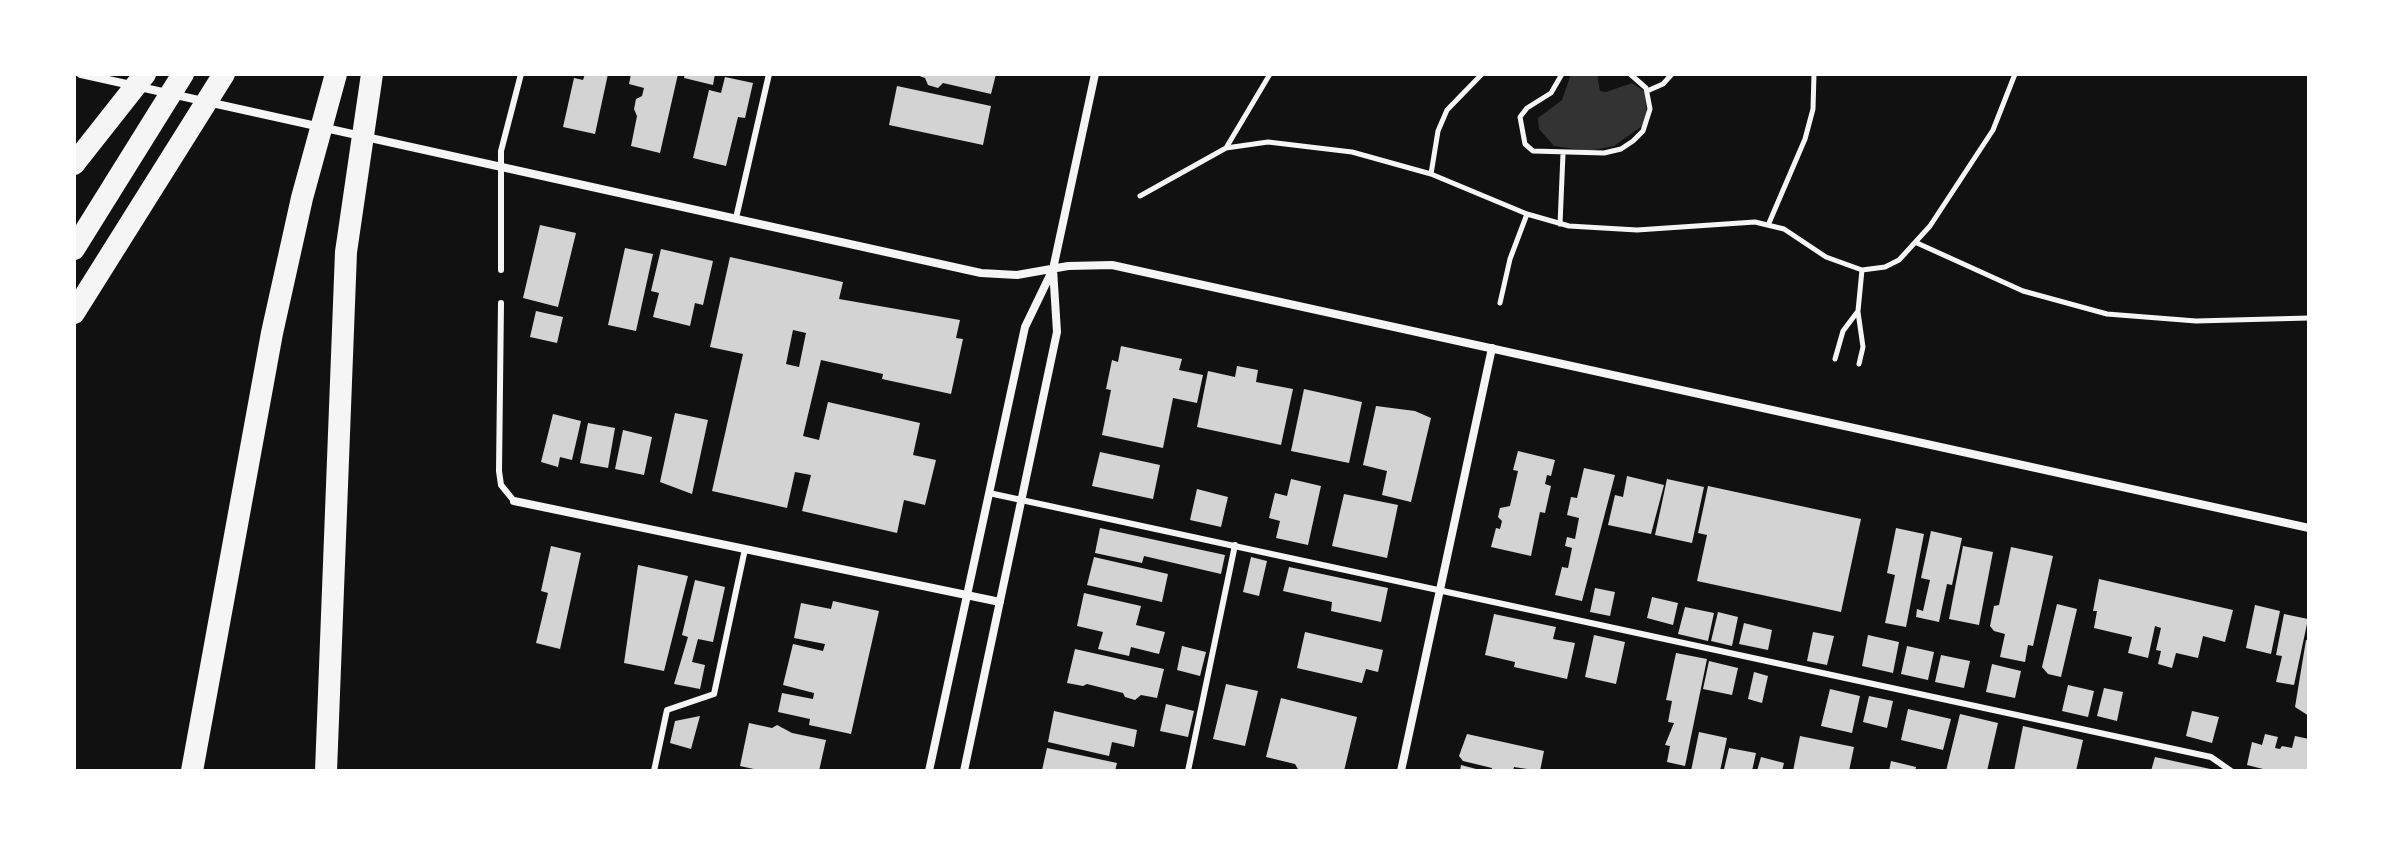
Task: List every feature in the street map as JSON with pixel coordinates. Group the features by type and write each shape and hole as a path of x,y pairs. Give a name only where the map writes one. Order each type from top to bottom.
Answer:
{"highway":[{"path":"74,164 145,74"},
{"path":"74,249 183,74"},
{"path":"74,313 224,74"},
{"path":"192,771 272,333 302,198 336,74"},
{"path":"326,771 346,252 372,74"}],"street":[{"path":"81,74 995,275 1112,265 2309,528"},
{"path":"929,771 1027,319 1053,269 1095,74"},
{"path":"964,771 1057,332 1059,316 1053,269"},
{"path":"1401,771 1492,348"},
{"path":"514,501 1000,602"}],"lane":[{"path":"501,270 504,135 521,74"},
{"path":"736,218 769,74"},
{"path":"501,303 499,471 501,485 514,501"},
{"path":"989,493 2211,757 2231,771"},
{"path":"1188,771 1235,545"},
{"path":"654,771 667,710 714,694 745,549"}],"path":[{"path":"1226,148 1270,74"},
{"path":"1431,174 1438,131 1447,110 1482,74"},
{"path":"1562,74 1551,93 1527,108 1519,127 1525,144 1533,151 1604,153 1621,149 1633,141 1648,120 1650,109 1647,91 1630,74"},
{"path":"1647,91 1663,84 1672,74"},
{"path":"1769,223 1805,139 1813,109 1814,74"},
{"path":"1140,196 1226,148 1268,142 1320,147 1431,174 1527,214 1560,224 1637,230 1769,223 1798,236 1839,264 1862,270 1885,267 1899,260 1917,243 1993,130 2015,74"},
{"path":"1560,224 1563,154"},
{"path":"1500,303 1510,259 1527,214"},
{"path":"1917,243 2023,291 2107,314 2196,321 2309,318"},
{"path":"1859,364 1863,347 1858,311 1862,270"},
{"path":"1835,359 1843,331 1858,311"}],"shaded area":[{"path":"1571,74 1597,74 1600,91 1606,92 1632,83 1644,91 1647,113 1642,126 1614,146 1589,151 1554,146 1539,129 1538,118 1562,100"}],"building":[{"path":"585,74 608,74 595,134 563,127 574,78 583,80"},
{"path":"631,74 678,74 660,153 631,146 637,116 634,109 636,99 642,96 644,88 629,84"},
{"path":"685,74 715,74 713,85 684,78"},
{"path":"914,74 996,74 991,94 943,83 938,88 928,85 925,78"},
{"path":"725,77 753,83 745,118 738,117 726,166 693,158 709,90 721,93"},
{"path":"897,86 991,106 983,145 889,125"},
{"path":"540,225 576,233 558,307 523,298"},
{"path":"625,248 653,254 636,331 608,325"},
{"path":"661,249 713,261 703,305 695,303 690,326 653,317 659,293 651,291"},
{"path":"730,257 843,282 839,299 960,320 956,338 963,339 951,394 882,379 883,374 821,360 803,436 819,440 828,402 920,423 913,455 936,460 925,505 904,500 897,533 802,511 811,475 795,472 787,508 712,491 743,354 710,347","holes":["793,330 806,333 799,367 786,364"]},
{"path":"536,311 563,317 557,343 530,337"},
{"path":"1121,346 1182,359 1179,370 1203,375 1197,403 1173,398 1163,448 1102,435 1111,390 1106,389 1112,360 1118,362"},
{"path":"1237,366 1258,370 1256,382 1293,389 1281,445 1197,427 1208,371 1235,377"},
{"path":"1304,389 1362,402 1349,463 1291,451"},
{"path":"1376,406 1415,411 1431,418 1411,502 1382,495 1387,471 1363,465"},
{"path":"675,413 708,420 692,494 660,482"},
{"path":"553,414 581,421 572,460 560,457 558,467 541,462"},
{"path":"588,423 615,428 608,468 580,463"},
{"path":"623,430 652,437 644,475 615,469"},
{"path":"1518,451 1555,460 1551,476 1547,475 1545,484 1551,486 1545,513 1540,512 1531,556 1491,547 1496,528 1500,529 1502,521 1498,517 1500,508 1510,506 1518,471 1513,470"},
{"path":"1100,452 1160,465 1153,499 1092,486"},
{"path":"1584,468 1615,475 1582,601 1555,595 1562,567 1568,568 1572,548 1565,546 1567,537 1575,539 1579,518 1567,515 1571,497 1577,498"},
{"path":"1627,476 1664,485 1651,534 1608,525 1615,495 1623,497"},
{"path":"1291,479 1321,486 1308,545 1276,538 1280,521 1269,518 1275,493 1287,496"},
{"path":"1667,479 1704,487 1692,543 1655,535"},
{"path":"1708,486 1861,519 1841,612 1697,581 1707,535 1698,533"},
{"path":"1197,489 1228,497 1221,527 1190,520"},
{"path":"1344,494 1398,505 1387,558 1332,546"},
{"path":"1100,528 1225,555 1221,574 1144,556 1142,563 1095,553"},
{"path":"1896,528 1924,534 1906,627 1885,623 1895,575 1887,573"},
{"path":"1931,531 1962,538 1952,585 1947,584 1939,622 1916,617 1917,609 1923,611 1930,580 1921,578"},
{"path":"551,546 581,553 560,649 536,643 548,593 541,591"},
{"path":"1963,546 1993,552 1979,625 1949,619"},
{"path":"2011,547 2053,556 2033,646 2028,645 2025,662 2000,657 2005,634 1994,631 1990,626 1994,606 1999,605"},
{"path":"1094,557 1168,574 1162,602 1087,585"},
{"path":"1251,557 1267,561 1259,596 1243,592"},
{"path":"638,565 688,576 664,671 624,663"},
{"path":"1289,567 1388,588 1381,622 1331,611 1332,602 1283,591"},
{"path":"2099,579 2233,610 2225,642 2203,636 2198,658 2176,653 2172,668 2158,664 2161,651 2156,650 2161,628 2155,626 2148,658 2128,653 2132,637 2094,628 2097,611 2093,611"},
{"path":"695,580 725,587 713,642 698,639 692,662 705,665 700,689 674,684 688,637 682,635"},
{"path":"1595,588 1615,592 1610,616 1590,612"},
{"path":"1084,593 1141,606 1136,625 1165,632 1159,654 1131,647 1129,656 1098,649 1103,632 1077,626"},
{"path":"1652,597 1678,603 1673,625 1647,618"},
{"path":"833,601 879,611 851,734 809,725 810,719 778,712 782,693 813,699 814,693 783,685 793,644 823,651 825,644 794,638 801,603 831,609"},
{"path":"2057,604 2077,609 2061,677 2048,674 2042,667"},
{"path":"2255,605 2280,611 2271,654 2246,648"},
{"path":"1685,607 1714,613 1708,641 1678,634"},
{"path":"1718,612 1738,617 1732,646 1711,641"},
{"path":"1494,614 1556,627 1553,639 1575,643 1567,679 1514,667 1515,662 1485,655"},
{"path":"2284,614 2308,619 2294,685 2276,682 2282,656 2276,655"},
{"path":"1744,623 1772,630 1768,650 1739,644"},
{"path":"1305,632 1383,650 1378,672 1366,669 1362,683 1297,668"},
{"path":"1813,632 1834,636 1827,665 1807,661"},
{"path":"1594,635 1625,642 1616,684 1585,677"},
{"path":"1868,635 1899,642 1893,673 1862,666"},
{"path":"2306,640 2309,641 2309,716 2295,707"},
{"path":"1182,646 1206,652 1200,676 1177,670"},
{"path":"1907,646 1934,652 1928,680 1901,674"},
{"path":"1075,649 1164,669 1157,698 1141,695 1135,700 1125,697 1123,693 1087,684 1067,683"},
{"path":"1676,653 1707,659 1685,766 1667,762 1670,746 1665,745 1674,723 1668,722 1672,701 1666,700"},
{"path":"1941,655 1970,661 1964,688 1935,682"},
{"path":"1709,661 1738,668 1732,695 1703,689"},
{"path":"1992,664 2021,671 2015,698 1986,692"},
{"path":"1754,672 1768,676 1762,703 1748,699"},
{"path":"1226,684 1258,691 1245,746 1213,739"},
{"path":"2068,685 2094,691 2088,717 2062,711"},
{"path":"2104,688 2123,692 2117,721 2097,716"},
{"path":"1830,689 1860,696 1852,733 1821,726"},
{"path":"1869,696 1893,701 1887,728 1863,722"},
{"path":"1281,698 1357,717 1344,771 1299,771 1295,764 1266,757"},
{"path":"1166,704 1194,711 1188,737 1160,731"},
{"path":"1908,709 1951,719 1943,750 1901,740"},
{"path":"1054,711 1137,730 1134,747 1112,742 1109,756 1048,742"},
{"path":"2192,711 2219,717 2212,743 2186,736"},
{"path":"1960,714 1998,723 1987,771 1946,771"},
{"path":"700,716 691,749 670,743 675,721"},
{"path":"749,723 772,728 777,725 792,733 826,740 819,771 763,771 740,766"},
{"path":"2023,726 2083,740 2076,771 2014,771"},
{"path":"1699,732 1727,738 1720,771 1691,771"},
{"path":"1467,734 1544,751 1540,771 1514,767 1513,771 1491,771 1492,768 1463,761 1459,756"},
{"path":"2265,734 2278,737 2275,748 2280,749 2282,746 2292,748 2295,736 2309,739 2309,771 2271,771 2247,765 2252,742 2262,745"},
{"path":"1800,736 1854,747 1849,771 1793,771"},
{"path":"1047,748 1117,763 1115,771 1042,770"},
{"path":"1729,748 1756,753 1752,771 1724,769"},
{"path":"1761,757 1784,763 1782,771 1757,771"},
{"path":"2155,757 2215,770 2215,771 2151,771"},
{"path":"1891,761 1916,767 1915,771 1889,771"},
{"path":"1461,765 1480,770 1480,771 1460,771"}]}
